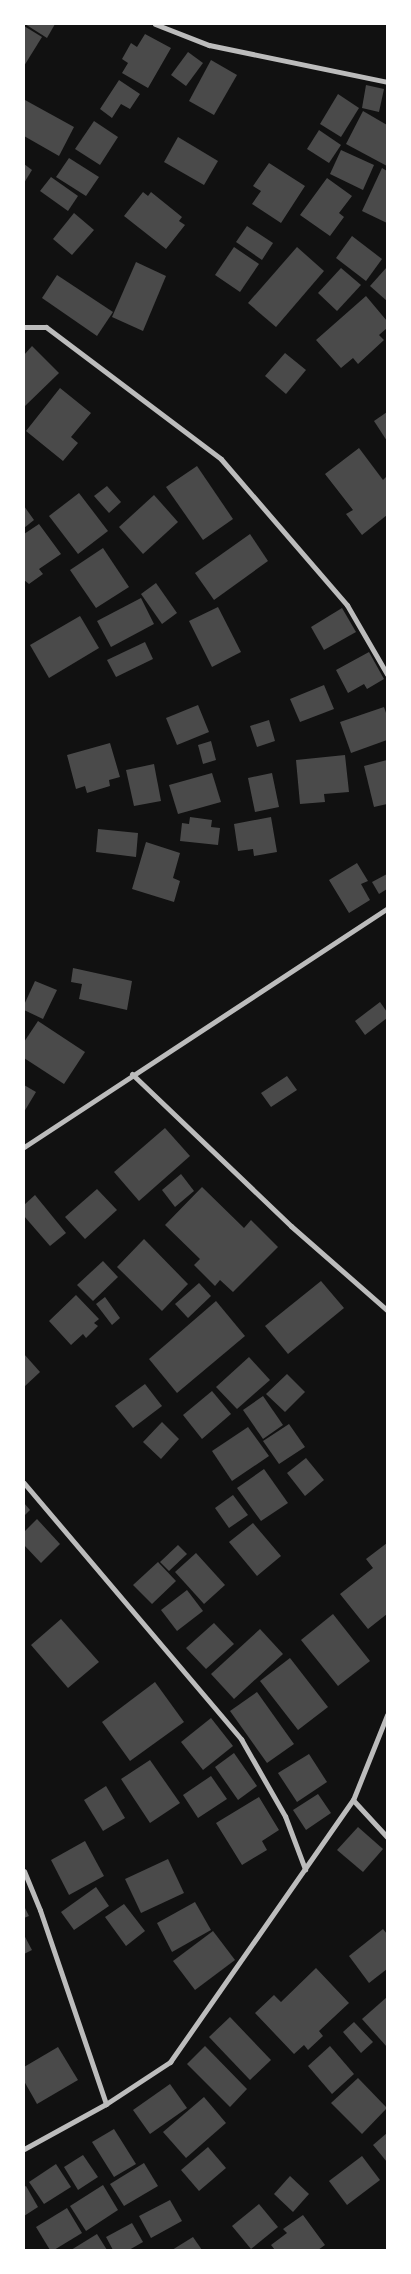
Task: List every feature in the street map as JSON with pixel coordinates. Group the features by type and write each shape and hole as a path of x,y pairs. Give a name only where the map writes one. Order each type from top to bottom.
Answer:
{"street":[{"path":"155,24 209,45 387,82"},
{"path":"24,327 46,327 221,459 347,605 387,674"},
{"path":"24,1147 132,1074 387,909"},
{"path":"132,1074 291,1226 387,1310"},
{"path":"24,1483 241,1739 285,1816 305,1869"},
{"path":"24,2149 106,2104 170,2062 353,1800 387,1715"},
{"path":"353,1800 387,1837"},
{"path":"24,1872 40,1910 106,2104"}],"building":[{"path":"25,24 55,24 47,38"},
{"path":"24,26 42,37 24,66"},
{"path":"145,34 171,48 148,88 122,73 128,63 122,59 131,43 137,47"},
{"path":"188,52 203,63 186,86 171,75"},
{"path":"211,60 237,75 214,115 189,101"},
{"path":"119,80 140,94 130,109 121,104 112,118 100,109"},
{"path":"366,85 384,89 379,112 362,108"},
{"path":"338,94 359,108 341,137 320,124"},
{"path":"25,100 74,127 59,156 24,136"},
{"path":"363,111 387,125 387,166 346,144"},
{"path":"94,121 118,137 100,165 75,149"},
{"path":"319,130 341,145 329,163 307,149"},
{"path":"178,137 218,161 204,185 164,162"},
{"path":"341,150 374,165 363,190 330,174"},
{"path":"69,158 99,177 86,196 56,177"},
{"path":"269,163 305,186 281,223 252,204 261,191 253,186"},
{"path":"24,164 32,170 24,183"},
{"path":"382,168 387,171 387,223 362,211"},
{"path":"51,177 78,196 68,211 40,191"},
{"path":"327,178 352,196 339,213 344,217 330,236 300,215"},
{"path":"143,192 148,196 151,192 182,217 179,221 185,225 166,249 124,216"},
{"path":"74,213 94,230 72,255 53,239"},
{"path":"247,226 273,243 262,260 236,242"},
{"path":"352,236 382,259 366,281 336,258"},
{"path":"234,247 259,264 240,292 215,275"},
{"path":"297,247 324,271 276,327 248,303"},
{"path":"136,262 166,276 143,331 112,317"},
{"path":"387,267 387,301 370,286"},
{"path":"341,268 361,285 337,311 318,293"},
{"path":"57,275 113,312 97,336 42,298"},
{"path":"366,296 387,321 387,328 379,335 384,340 358,364 353,358 341,368 316,340"},
{"path":"32,346 59,373 24,407 24,355"},
{"path":"285,353 306,370 286,394 265,376"},
{"path":"60,388 91,413 71,437 78,443 63,461 26,431"},
{"path":"387,412 387,441 374,421"},
{"path":"359,448 383,480 387,476 387,515 362,535 346,514 353,510 325,474"},
{"path":"197,466 233,519 203,540 166,487"},
{"path":"107,486 121,502 109,513 94,496"},
{"path":"79,493 108,531 78,554 49,516"},
{"path":"154,495 178,522 143,554 119,527"},
{"path":"24,506 34,520 24,528"},
{"path":"39,524 61,554 39,569 43,574 29,584 24,580 24,534"},
{"path":"250,534 268,561 214,600 195,573"},
{"path":"103,548 129,587 96,608 70,570"},
{"path":"156,583 177,613 162,624 141,594"},
{"path":"141,598 154,624 111,647 97,621"},
{"path":"218,607 241,652 212,667 189,621"},
{"path":"342,608 356,632 324,650 311,627"},
{"path":"80,616 99,648 49,678 30,645"},
{"path":"145,642 153,659 116,677 107,660"},
{"path":"369,652 384,679 367,689 364,684 348,693 336,670"},
{"path":"324,685 334,709 300,722 290,699"},
{"path":"198,705 209,732 177,745 166,718"},
{"path":"384,707 387,716 387,740 351,753 340,722"},
{"path":"269,720 275,741 257,747 250,726"},
{"path":"211,741 216,760 203,764 198,745"},
{"path":"110,743 120,777 109,780 110,786 87,793 85,786 76,789 67,755"},
{"path":"345,755 349,792 324,794 325,802 300,804 296,760"},
{"path":"387,760 387,804 374,807 364,766"},
{"path":"154,764 161,801 134,806 126,770"},
{"path":"212,773 221,802 178,814 169,785"},
{"path":"272,773 279,807 255,812 248,778"},
{"path":"190,817 212,820 211,827 220,828 218,845 180,841 182,823 189,824"},
{"path":"271,817 277,852 254,856 253,849 238,851 234,824"},
{"path":"98,829 138,833 136,857 96,852"},
{"path":"146,842 180,853 173,878 180,881 174,902 132,889"},
{"path":"357,863 368,881 361,884 370,900 349,913 329,880"},
{"path":"387,874 387,889 379,894 372,882"},
{"path":"73,968 132,981 127,1010 79,999 82,984 71,982"},
{"path":"35,981 57,990 43,1019 24,1010 24,1005"},
{"path":"380,1002 387,1012 387,1018 365,1035 355,1021"},
{"path":"38,1021 85,1052 64,1084 24,1058 24,1042"},
{"path":"287,1076 297,1090 271,1107 261,1093"},
{"path":"24,1085 36,1092 24,1112"},
{"path":"165,1128 190,1156 139,1201 114,1172"},
{"path":"181,1174 194,1191 175,1207 162,1190"},
{"path":"202,1187 244,1228 251,1220 278,1247 233,1292 220,1280 215,1286 194,1265 200,1259 165,1225"},
{"path":"97,1189 117,1210 85,1239 65,1217"},
{"path":"35,1195 66,1233 50,1246 24,1216 24,1205"},
{"path":"144,1239 188,1284 162,1311 117,1267"},
{"path":"103,1261 118,1277 93,1301 77,1285"},
{"path":"321,1281 344,1308 288,1354 265,1326"},
{"path":"199,1283 211,1296 188,1318 175,1304"},
{"path":"76,1295 99,1319 94,1323 98,1326 86,1338 83,1334 71,1345 49,1321"},
{"path":"105,1297 120,1318 112,1325 96,1304"},
{"path":"216,1301 245,1336 177,1393 149,1359"},
{"path":"24,1354 40,1372 24,1387"},
{"path":"249,1357 270,1380 237,1409 216,1387"},
{"path":"287,1374 305,1392 285,1412 266,1394"},
{"path":"145,1384 162,1406 133,1428 115,1406"},
{"path":"212,1391 231,1414 202,1439 183,1415"},
{"path":"263,1396 283,1425 263,1439 243,1410"},
{"path":"162,1422 179,1439 161,1459 143,1442"},
{"path":"289,1424 305,1447 279,1464 263,1441"},
{"path":"248,1427 269,1456 232,1481 212,1451"},
{"path":"306,1458 324,1480 305,1496 287,1473"},
{"path":"264,1469 288,1503 261,1521 237,1488"},
{"path":"233,1495 248,1515 229,1528 215,1508"},
{"path":"24,1503 30,1510 24,1516"},
{"path":"37,1519 60,1544 41,1563 24,1545 24,1532"},
{"path":"253,1523 281,1556 257,1576 229,1542"},
{"path":"387,1543 387,1614 368,1629 340,1594 373,1568 366,1559"},
{"path":"178,1545 187,1554 169,1571 160,1562"},
{"path":"196,1553 225,1585 204,1604 175,1572"},
{"path":"158,1562 176,1581 152,1604 133,1585"},
{"path":"187,1590 203,1611 177,1631 161,1610"},
{"path":"333,1614 370,1661 338,1686 301,1640"},
{"path":"61,1619 99,1662 68,1688 31,1645"},
{"path":"214,1623 234,1644 206,1669 186,1648"},
{"path":"260,1629 283,1654 234,1699 211,1674"},
{"path":"290,1658 328,1707 298,1730 260,1681"},
{"path":"155,1682 184,1722 130,1761 102,1722"},
{"path":"257,1692 294,1744 267,1763 230,1711"},
{"path":"211,1718 233,1746 203,1770 181,1742"},
{"path":"234,1753 257,1786 238,1800 215,1767"},
{"path":"309,1754 327,1782 297,1802 278,1773"},
{"path":"150,1760 180,1803 150,1823 121,1779"},
{"path":"211,1776 227,1799 198,1818 183,1795"},
{"path":"106,1786 125,1818 103,1831 84,1800"},
{"path":"318,1794 331,1813 306,1830 293,1810"},
{"path":"259,1797 279,1830 262,1841 267,1850 242,1865 216,1823"},
{"path":"358,1827 383,1849 363,1872 337,1850"},
{"path":"85,1841 104,1876 69,1895 51,1860"},
{"path":"168,1859 184,1893 141,1913 125,1879"},
{"path":"96,1887 109,1906 74,1930 61,1912"},
{"path":"195,1902 211,1930 172,1952 157,1923"},
{"path":"124,1904 145,1931 126,1946 105,1917"},
{"path":"24,1906 29,1916 24,1918"},
{"path":"383,1929 387,1934 387,1969 369,1983 349,1956"},
{"path":"213,1931 235,1960 195,1990 173,1961"},
{"path":"24,1935 32,1950 24,1954"},
{"path":"316,1968 349,2003 319,2031 323,2036 308,2050 304,2045 294,2054 255,2013 274,1995 281,2002"},
{"path":"387,1997 387,2047 362,2019"},
{"path":"230,2017 271,2060 250,2080 209,2037"},
{"path":"354,2022 373,2042 361,2053 343,2032"},
{"path":"205,2046 247,2089 230,2107 187,2064"},
{"path":"330,2046 354,2074 332,2094 308,2066"},
{"path":"58,2047 78,2080 37,2104 24,2081 24,2067"},
{"path":"358,2078 387,2108 362,2134 331,2103"},
{"path":"170,2084 187,2108 150,2134 133,2110"},
{"path":"204,2097 226,2123 186,2158 163,2132"},
{"path":"114,2129 136,2164 114,2177 92,2142"},
{"path":"387,2133 387,2162 373,2145"},
{"path":"208,2147 226,2168 199,2191 181,2170"},
{"path":"83,2155 98,2177 78,2190 64,2167"},
{"path":"362,2156 380,2180 347,2205 329,2181"},
{"path":"144,2163 158,2186 124,2206 110,2184"},
{"path":"56,2164 71,2187 44,2204 29,2182"},
{"path":"290,2176 309,2194 293,2212 274,2194"},
{"path":"103,2185 118,2210 86,2231 70,2206"},
{"path":"26,2186 38,2207 24,2216 24,2187"},
{"path":"170,2200 182,2221 151,2238 139,2216"},
{"path":"259,2204 278,2227 251,2249 232,2226"},
{"path":"67,2208 82,2233 54,2250 50,2250 36,2227"},
{"path":"303,2215 325,2245 318,2250 275,2250 271,2245 287,2233 283,2229"},
{"path":"132,2223 143,2242 129,2250 113,2250 106,2237"},
{"path":"97,2234 107,2250 71,2250"},
{"path":"193,2237 202,2250 172,2250"}]}
